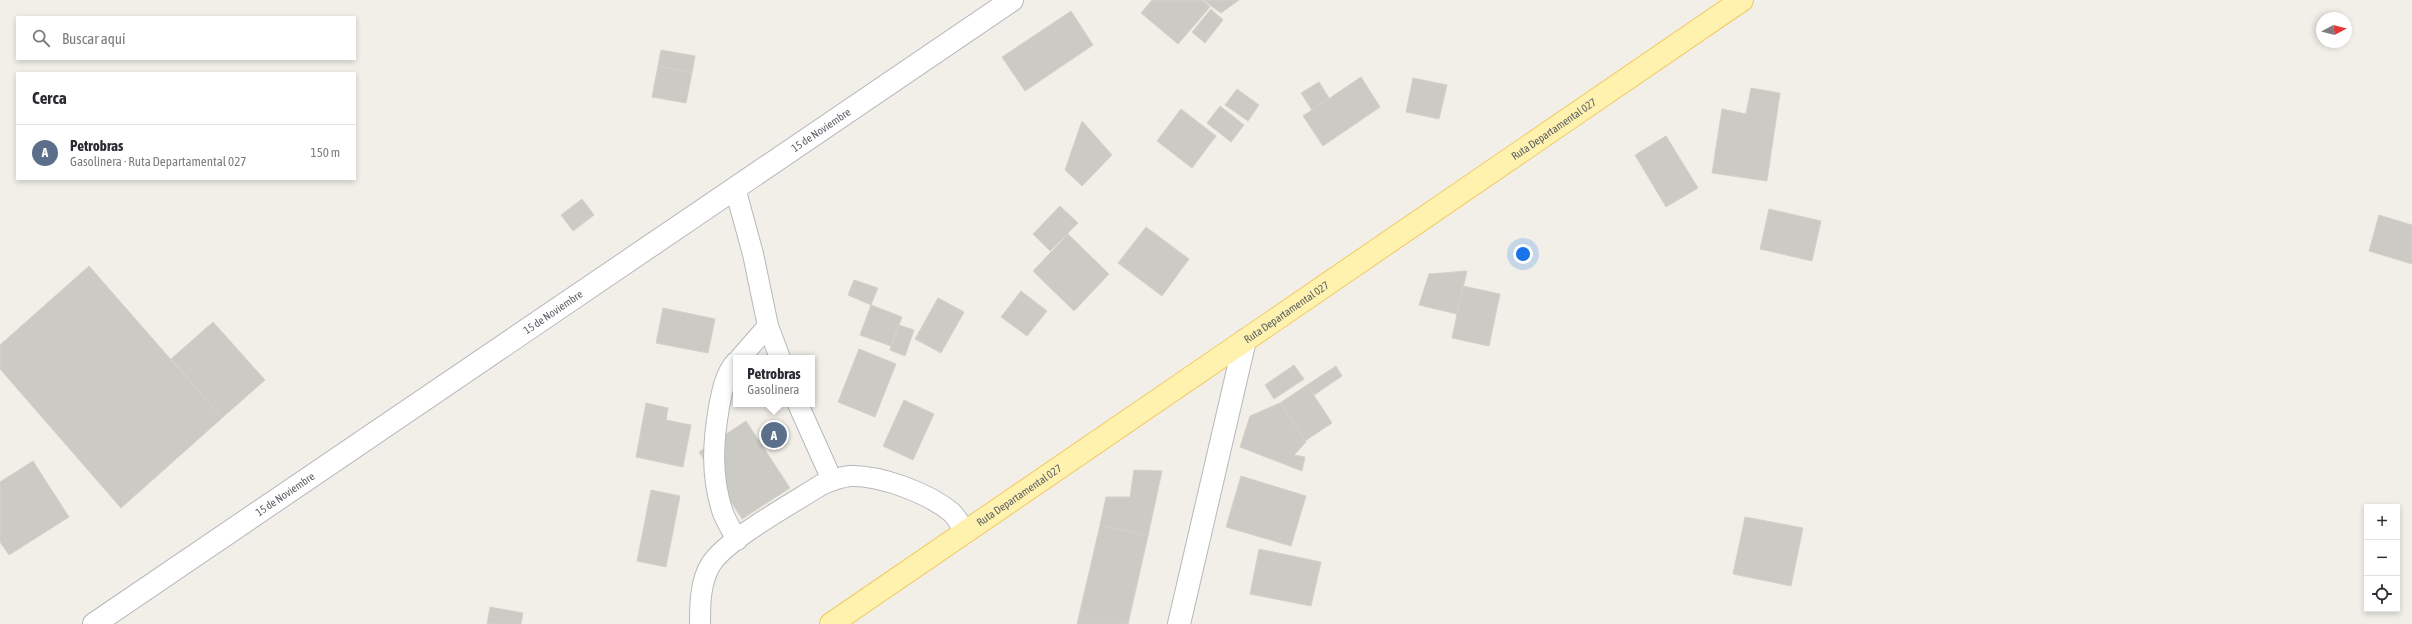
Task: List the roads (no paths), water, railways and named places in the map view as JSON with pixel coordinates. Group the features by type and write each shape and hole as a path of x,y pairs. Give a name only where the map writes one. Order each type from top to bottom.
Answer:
{"main road":[{"name":"Ruta Departamental 027","path":"831,624 1742,0"}],"street":[{"name":"15 de Noviembre","path":"94,624 1012,0"},
{"path":"1179,624 1245,340"}],"lane":[{"path":"735,188 753,254 768,326 779,355"},
{"path":"743,355 768,326"},
{"path":"733,367 725,382 721,399 714,438 713,469 722,511 737,540"},
{"path":"799,407 832,480"},
{"path":"700,624 703,582 711,565 726,547 821,485 832,480 850,476 872,478 918,492 952,513 965,532"}],"place":[{"name":"Petrobras","path":"774,435"}]}
